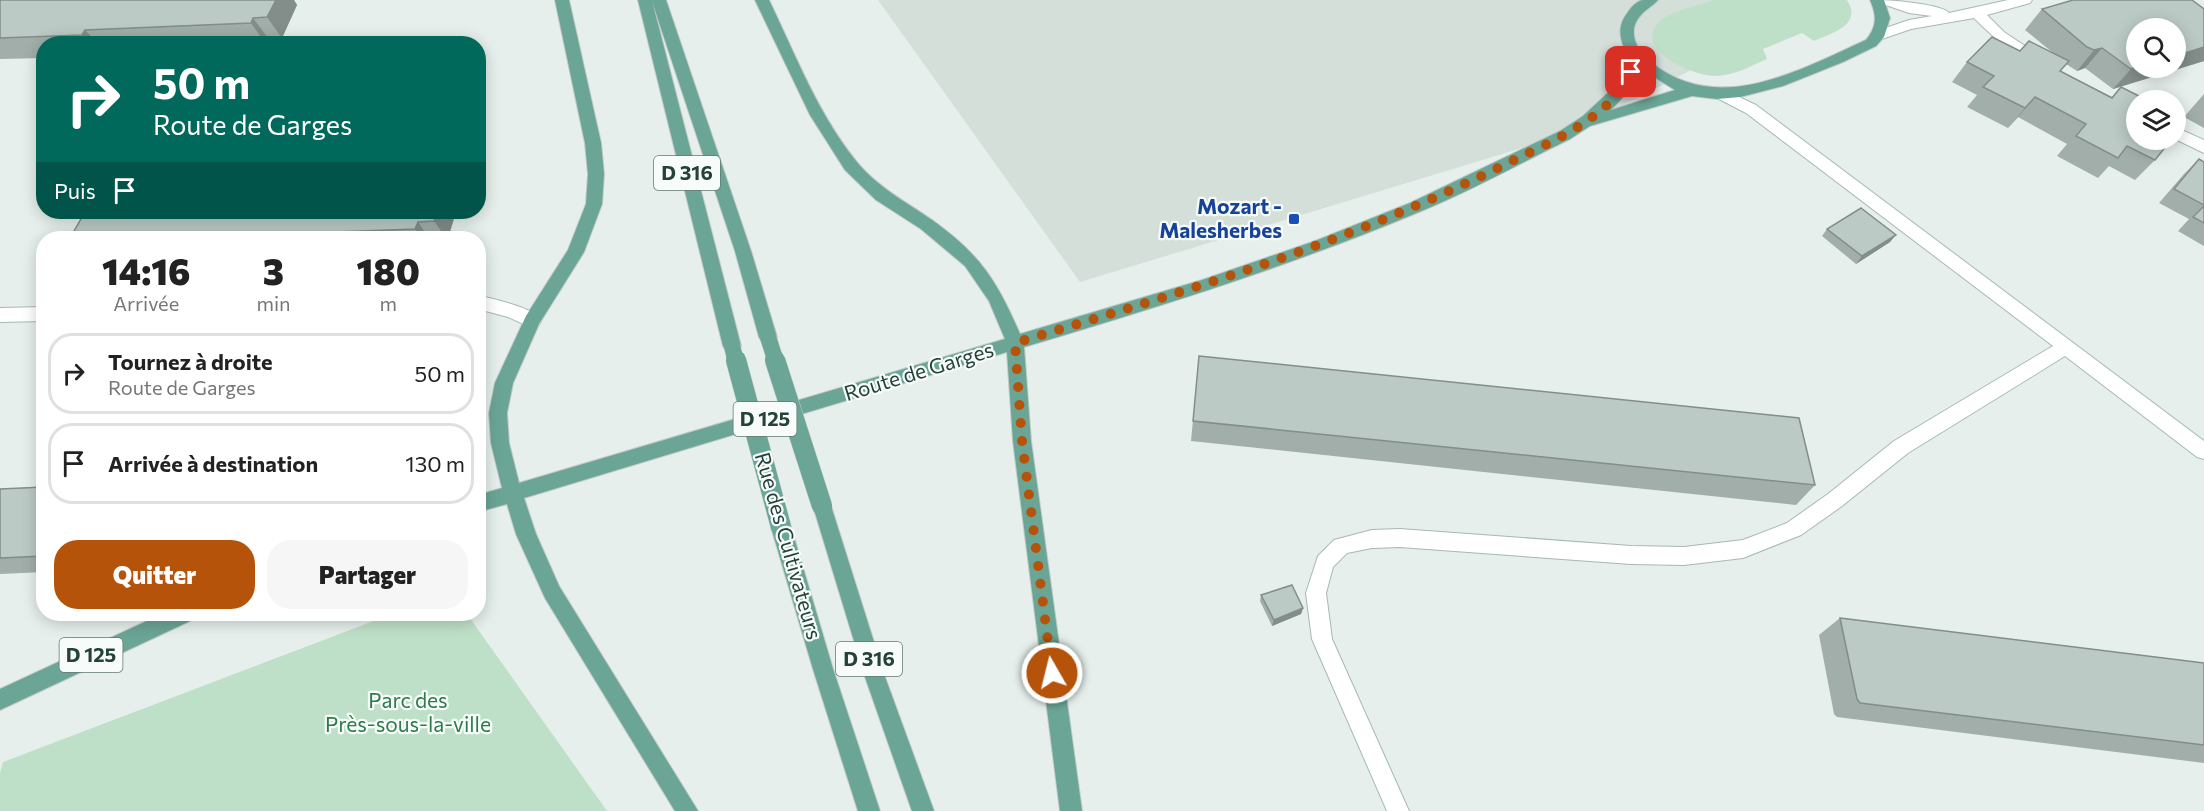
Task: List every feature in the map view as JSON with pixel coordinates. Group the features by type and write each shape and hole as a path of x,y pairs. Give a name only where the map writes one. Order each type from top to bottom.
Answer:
{"main road":[{"path":"562,0 593,143 596,174 594,204 576,252 532,321 504,383 498,413 504,464 526,534 552,592 687,811"},
{"name":"Rue des Cultivateurs","path":"645,0 709,261 781,527 823,669 869,811"},
{"name":"Rue des Cultivateurs","path":"659,0 743,251 874,677 922,811"},
{"path":"762,0 818,115 851,166 882,196 927,225 971,261 996,298 1015,343 1022,441 1071,811"},
{"path":"1644,2 1628,19 1626,28 1634,54 1667,81 1693,90 1722,94 1754,90 1870,43 1879,35 1883,20 1877,0"},
{"name":"Route de Garges","path":"1584,123 1615,97 1625,85 1631,72 1634,54"},
{"name":"Route de Garges","path":"486,502 1205,286 1322,245 1416,207 1584,123 1693,90"},
{"name":"D 125","path":"0,700 167,621"}],"street":[{"path":"1885,0 1926,11 1962,15"},
{"path":"1879,35 1909,25 1977,13 2025,0"},
{"path":"1977,13 1999,35 2054,70"},
{"path":"1751,109 1754,90"},
{"path":"1722,94 1751,109 2204,451"},
{"path":"2186,138 2204,147"},
{"path":"486,304 512,311 532,321"},
{"path":"0,315 36,314"},
{"path":"1398,811 1323,639 1316,593 1324,562 1341,546 1372,538 1400,538 1631,555 1684,556 1743,549 1794,530 1901,447 2066,347"}],"shaded area":[{"path":"878,0 1791,0 1730,50 1565,135 1080,282"}],"green space":[{"path":"1714,0 1847,0 1851,16 1843,27 1829,35 1814,41 1802,33 1763,49 1767,59 1722,76 1705,75 1669,60 1653,43 1652,33 1658,23 1669,15"},
{"name":"Parc des Près-sous-la-ville","path":"374,621 472,621 607,811 0,811 0,773 3,762"}],"building":[{"path":"0,0 276,0 267,17 253,18 251,23 85,30 82,35 0,38"},
{"path":"2073,0 2192,0 2204,9 2204,47 2186,53 2186,18 2126,18 2126,65 2102,48 2094,50 2087,47 2042,9"},
{"path":"1992,37 2020,51 2029,41 2069,61 2060,71 2112,98 2121,87 2127,90 2126,147 2118,158 2076,136 2086,124 2035,97 2025,108 1983,87 1994,76 1967,62"},
{"path":"2135,150 2163,150 2155,160"},
{"path":"2199,159 2204,162 2204,205 2174,189"},
{"path":"2204,206 2204,223 2193,217"},
{"path":"1861,208 1896,235 1862,256 1827,229"},
{"path":"81,219 435,219 434,221 418,222 415,229 361,231 74,231"},
{"path":"1199,356 1799,418 1815,485 1193,421"},
{"path":"36,487 36,556 0,558 0,489"},
{"path":"1292,585 1303,608 1274,620 1261,595"},
{"path":"1840,618 2204,663 2204,745 1860,703 1857,699"}],"place":[{"name":"Mozart - Malesherbes","path":"1294,219"}],"route":[{"path":"1052,673 1022,441 1015,343 1205,286 1322,245 1416,207 1565,135 1584,123 1615,97 1625,85 1631,72"}]}
